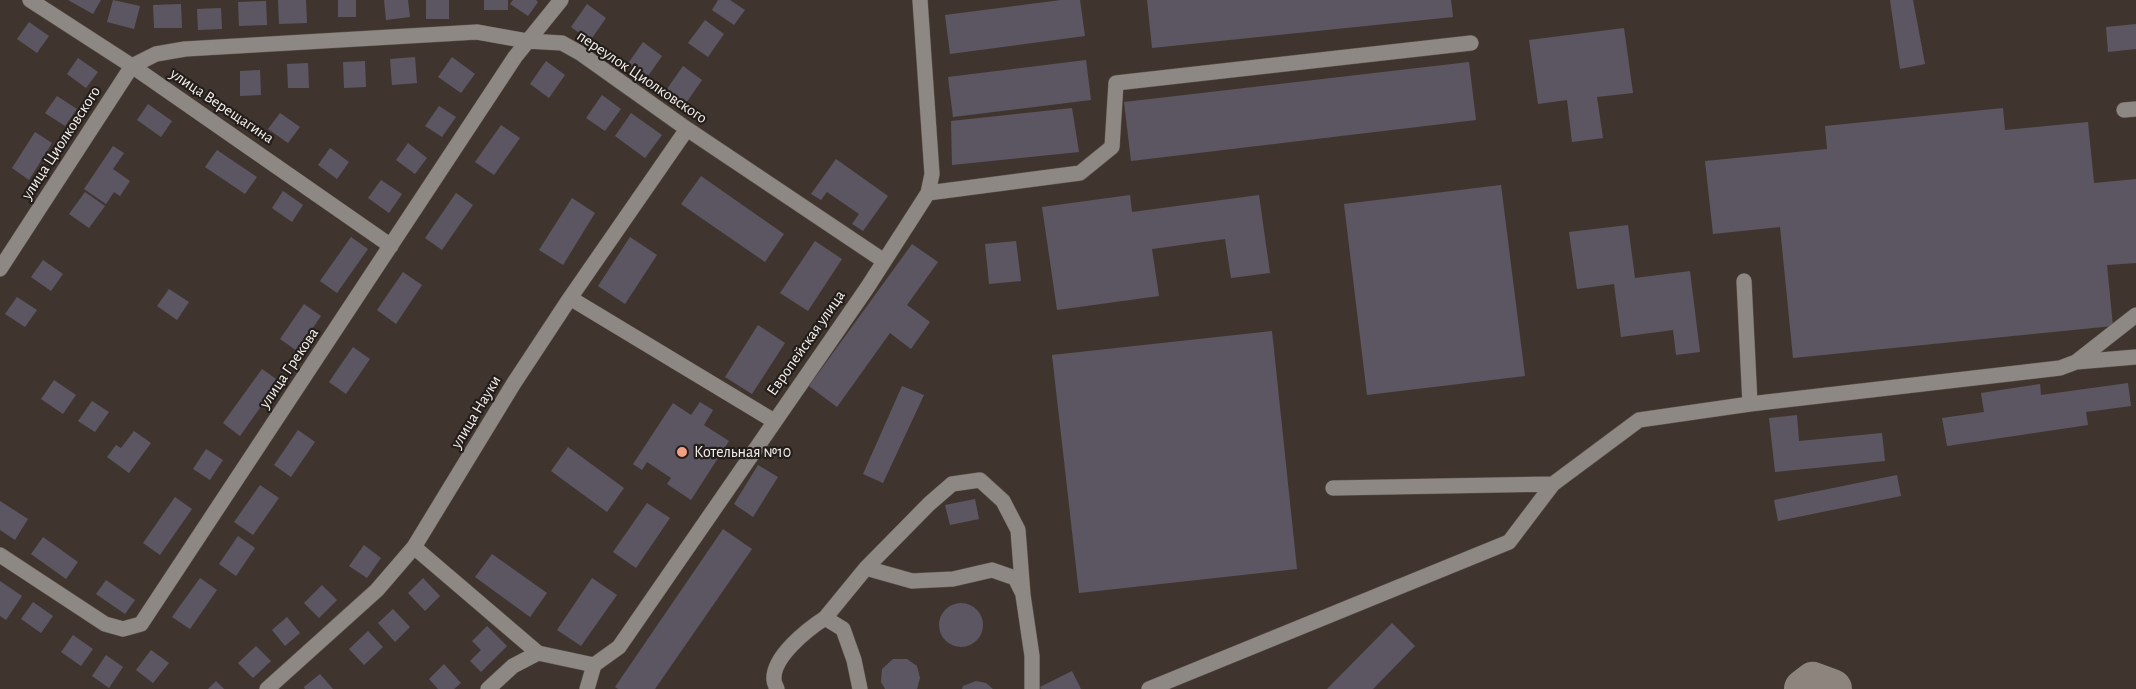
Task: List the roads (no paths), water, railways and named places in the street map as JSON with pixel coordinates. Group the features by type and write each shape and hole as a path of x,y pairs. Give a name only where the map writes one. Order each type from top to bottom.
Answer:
{"street":[{"name":"улица Верещагина","path":"30,0 132,66 392,246"},
{"name":"улица Грекова","path":"0,555 105,624 123,629 141,624 527,41 561,0"},
{"name":"Европейская улица","path":"594,665 619,647 884,261 927,193 932,174 920,0"},
{"name":"переулок Циолковского","path":"132,66 156,54 197,48 477,32 527,41 562,44 580,53 687,129 884,261"},
{"path":"927,193 1080,173 1112,147 1116,83 1471,43"},
{"name":"улица Циолковского","path":"0,269 132,66"},
{"name":"улица Науки","path":"267,689 377,590 414,547 514,383 687,129"},
{"path":"1744,281 1750,404"},
{"path":"570,298 774,421"},
{"path":"2076,362 2136,315"},
{"path":"1149,689 1509,542 1553,484 1639,420 1750,404 2047,370 2076,362 2136,357"},
{"path":"777,689 773,679 779,662 804,632 825,618 866,568 952,484 980,480 1003,501 1018,531 1023,595 1032,656 1032,689"},
{"path":"1333,488 1553,484"},
{"path":"414,547 538,653 594,665 587,689"},
{"path":"866,568 912,581 953,579 992,570 1015,578 1023,595"},
{"path":"825,618 843,629 854,660 860,689"},
{"path":"488,689 513,666 538,653"}],"place":[{"name":"Котельная №10","path":"682,452"}]}
